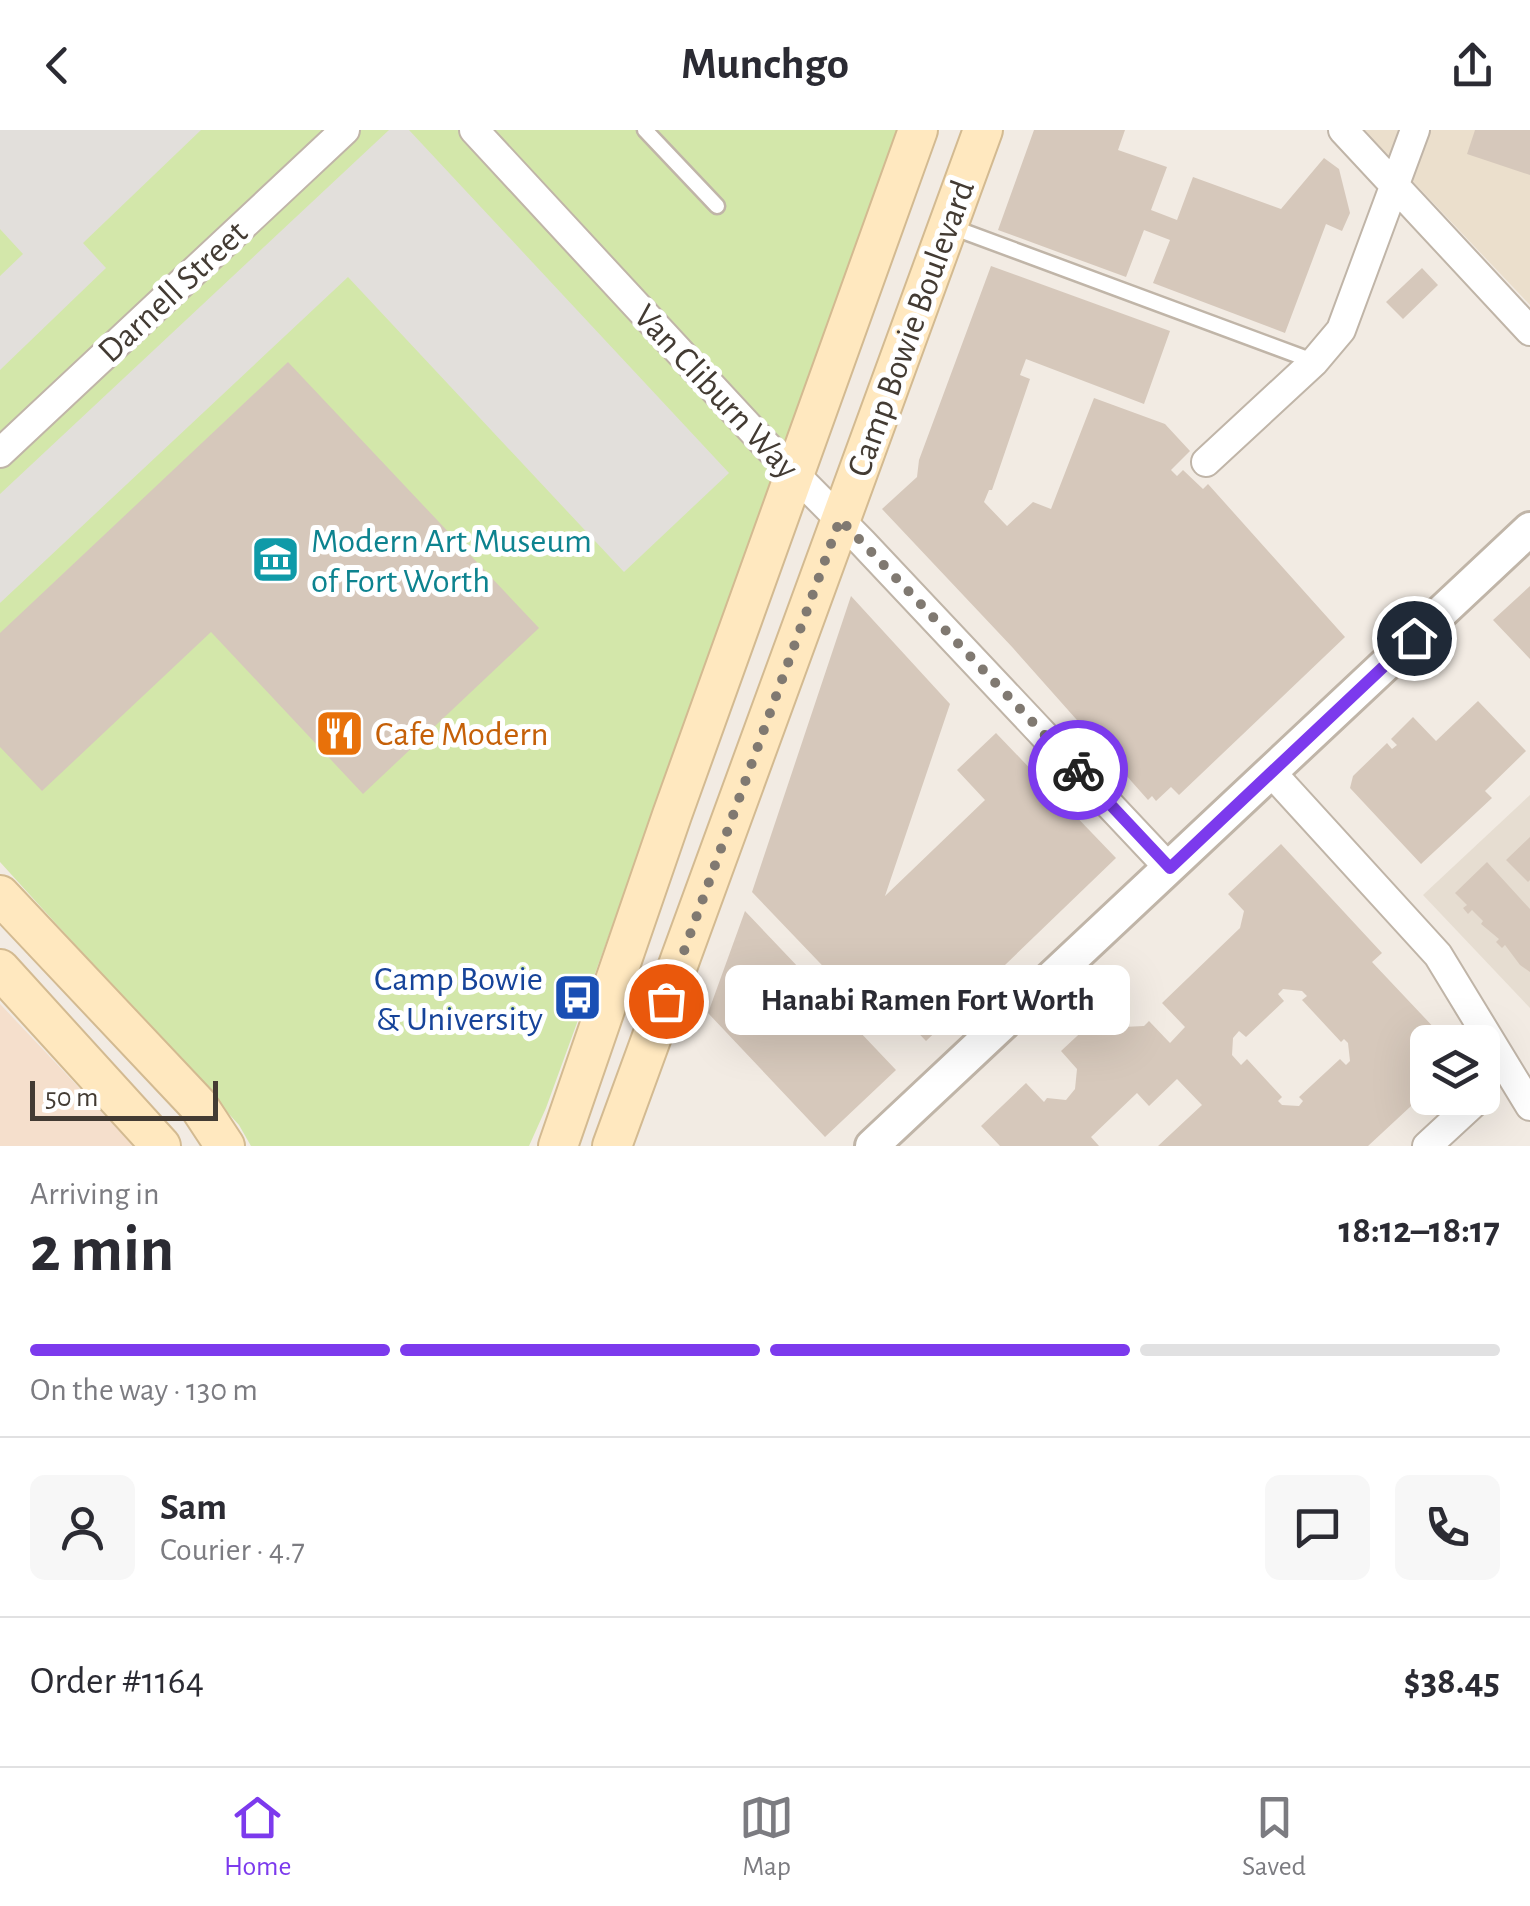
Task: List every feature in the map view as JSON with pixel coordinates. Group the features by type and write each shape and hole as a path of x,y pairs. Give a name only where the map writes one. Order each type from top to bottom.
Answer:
{"main road":[{"name":"Camp Bowie Boulevard","path":"558,1146 918,130"},
{"name":"Camp Bowie Boulevard","path":"612,1146 983,130"},
{"path":"0,894 198,1105 225,1146"},
{"path":"0,969 162,1146"},
{"path":"600,1020 652,1037"}],"street":[{"name":"Darnell Street","path":"0,453 344,130"},
{"name":"Van Cliburn Way","path":"474,130 795,475 1170,868"},
{"path":"1343,130 1530,331"},
{"path":"1206,462 1314,362 1341,330 1415,130"},
{"path":"872,1146 1530,529"},
{"path":"1271,772 1438,955 1522,1072 1530,1106"},
{"path":"1500,1085 1522,1072"},
{"path":"1427,1146 1460,1115"}],"lane":[{"path":"645,130 717,206"},
{"path":"947,225 1314,362"}],"shaded area":[{"path":"0,130 201,130 83,243 106,268 0,370 0,276 23,254 0,229"},
{"path":"389,130 409,130 729,473 624,572 348,277 0,603 0,494"},
{"path":"1364,130 1530,130 1530,305"},
{"path":"1530,795 1530,1008 1423,895"},
{"path":"0,1004 134,1146 0,1146"}],"green space":[{"path":"0,130 902,130 529,1146 251,1146 239,1125 0,862"}],"building":[{"path":"1034,130 1125,130 1118,150 1167,167 1151,210 1177,220 1193,177 1281,209 1324,158 1339,169 1350,213 1342,231 1326,224 1285,333 1153,283 1170,240 1144,230 1126,277 998,230"},
{"path":"1475,130 1530,130 1530,175 1467,154"},
{"path":"991,266 1170,331 1144,404 1026,359 1020,375 1030,379 992,490 984,502 1007,526 1033,502 1051,509 1094,398 1165,424 1190,451 1171,470 1177,476 1183,470 1203,489 1208,484 1345,637 1179,795 1171,787 1156,801 1152,796 1148,800 882,509 917,477 919,460"},
{"path":"1422,268 1438,285 1403,319 1386,302"},
{"name":"Modern Art Museum of Fort Worth","path":"288,362 539,628 363,794 211,632 42,791 0,747 0,633"},
{"path":"1530,586 1530,659 1493,620"},
{"path":"851,596 950,704 885,896 985,800 957,770 996,733 1116,858 926,1041 878,991 862,1007 752,892"},
{"path":"1478,701 1526,751 1485,791 1492,798 1421,864 1350,788 1353,776 1387,743 1392,749 1397,745 1391,739 1413,717 1436,741"},
{"path":"1530,837 1530,880 1528,882 1506,860"},
{"path":"1281,844 1382,953 1372,962 1431,1025 1410,1025 1410,1107 1368,1146 1158,1146 1202,1105 1177,1079 1149,1106 1137,1093 1091,1137 1099,1146 1000,1146 981,1126 1026,1083 1044,1102 1047,1098 1066,1100 1075,1089 1077,1069 1061,1051 1106,1009 1123,1027 1144,1026 1149,1021 1170,1043 1185,1027 1162,1003 1240,928 1244,911 1228,894","holes":["1283,989 1302,991 1307,996 1302,1000 1341,1042 1344,1039 1348,1043 1350,1061 1346,1065 1340,1059 1299,1097 1303,1101 1299,1106 1282,1105 1278,1101 1282,1097 1247,1059 1241,1065 1232,1055 1233,1038 1239,1031 1246,1037 1284,1001 1278,994"]},
{"path":"1487,862 1530,909 1530,972 1505,945 1502,948 1496,942 1499,939 1472,910 1468,914 1463,908 1467,905 1455,893"},
{"path":"745,911 896,1070 825,1137 708,1013"}],"way so far":[{"path":"666,1001 840,519 1078,770"}],"place":[{"name":"Modern Art Museum of Fort Worth","path":"276,560"},
{"name":"Cafe Modern","path":"340,733"},
{"name":"Camp Bowie & University","path":"578,998"},
{"name":"Hanabi Ramen Fort Worth","path":"666,1001"}],"route":[{"path":"1078,770 1170,868 1414,638"}]}
